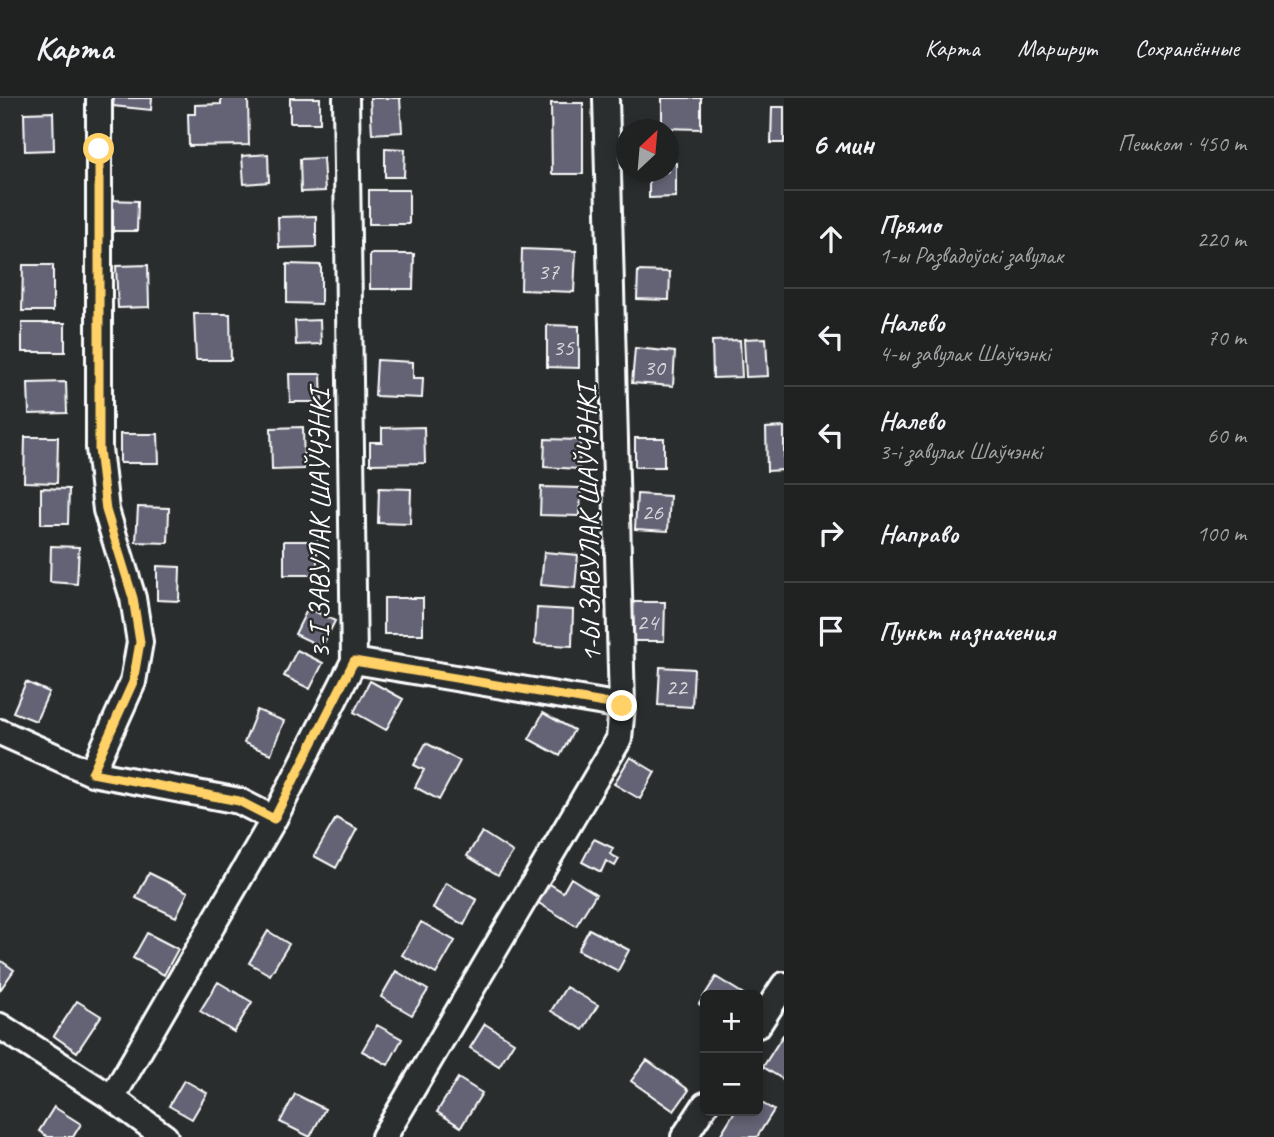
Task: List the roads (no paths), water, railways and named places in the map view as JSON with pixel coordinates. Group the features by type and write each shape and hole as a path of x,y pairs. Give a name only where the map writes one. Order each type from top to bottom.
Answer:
{"street":[{"path":"92,773 133,682 140,642 133,598 106,510 99,449 99,98"},
{"name":"3-І ЗАВУЛАК ШАЎЧЭНКІ","path":"112,1098 274,819 354,661 346,98"},
{"name":"1-Ы ЗАВУЛАК ШАЎЧЭНКІ","path":"384,1137 619,739 622,706 606,98"},
{"path":"354,661 622,706"},
{"path":"0,732 92,773 239,801 274,819"},
{"path":"763,1017 784,985"},
{"path":"0,1026 112,1098 165,1137"},
{"path":"684,1137 700,1113"}]}
